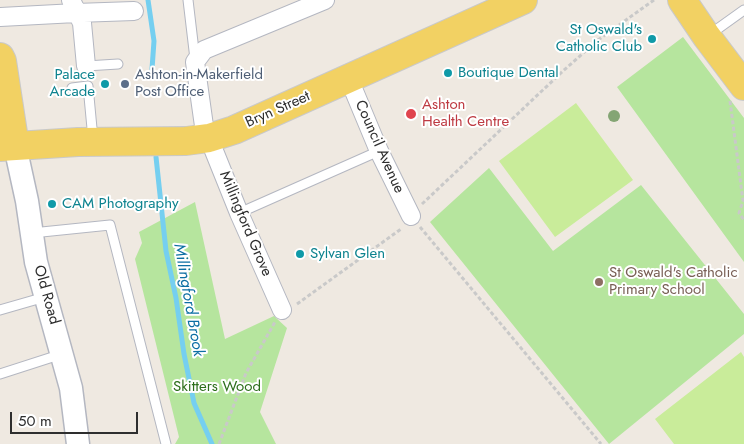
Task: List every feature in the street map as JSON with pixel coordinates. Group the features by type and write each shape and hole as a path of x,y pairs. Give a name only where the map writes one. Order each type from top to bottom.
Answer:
{"main road":[{"name":"Bryn Street","path":"7,147 94,142 186,141 209,138 234,130 523,0"},
{"path":"682,0 742,84"},
{"path":"0,57 2,61 7,147"}],"street":[{"path":"195,62 204,50 325,0"},
{"path":"74,6 82,23 86,66"},
{"path":"0,17 74,6 134,11"},
{"name":"Millingford Grove","path":"195,62 204,126 239,213 282,310"},
{"name":"Council Avenue","path":"349,79 379,151 412,218"},
{"name":"Old Road","path":"7,147 26,201 36,262 71,388 78,444"}],"lane":[{"path":"188,0 195,62"},
{"path":"707,37 744,10"},
{"path":"86,66 118,64"},
{"path":"72,88 88,86 94,142"},
{"path":"239,213 379,151"},
{"path":"31,233 110,225 166,444"},
{"path":"0,310 46,296"},
{"path":"0,374 62,354"}],"path":[{"path":"219,444 246,373 282,310 294,306 412,218 563,70 598,40 654,0"},
{"path":"742,84 731,93 730,102 743,201 739,213 744,220"},
{"path":"412,218 601,444"}],"green space":[{"path":"683,37 744,118 744,262 617,87"},
{"path":"576,103 633,180 555,237 499,161"},
{"name":"St Oswald's Catholic Primary School","path":"489,168 553,251 641,185 744,314 744,334 609,444 430,222"},
{"name":"Skitters Wood","path":"195,202 225,339 274,316 287,328 260,412 276,444 175,444 179,437 135,259 142,243 139,232"},
{"path":"741,352 744,357 744,444 674,444 655,419"}],"waterway":[{"name":"Millingford Brook","path":"148,0 154,41 152,69"},
{"name":"Millingford Brook","path":"156,157 166,251 176,298 184,354 194,403 212,444"}],"place":[{"name":"St Oswald's Catholic Club","path":"652,39"},
{"name":"Boutique Dental","path":"448,73"},
{"name":"Palace Arcade","path":"105,84"},
{"name":"Ashton-in-Makerfield Post Office","path":"125,84"},
{"name":"Ashton Health Centre","path":"411,114"},
{"name":"CAM Photography","path":"52,204"},
{"name":"Sylvan Glen","path":"300,254"},
{"name":"St Oswald's Catholic Primary School","path":"599,282"}]}
